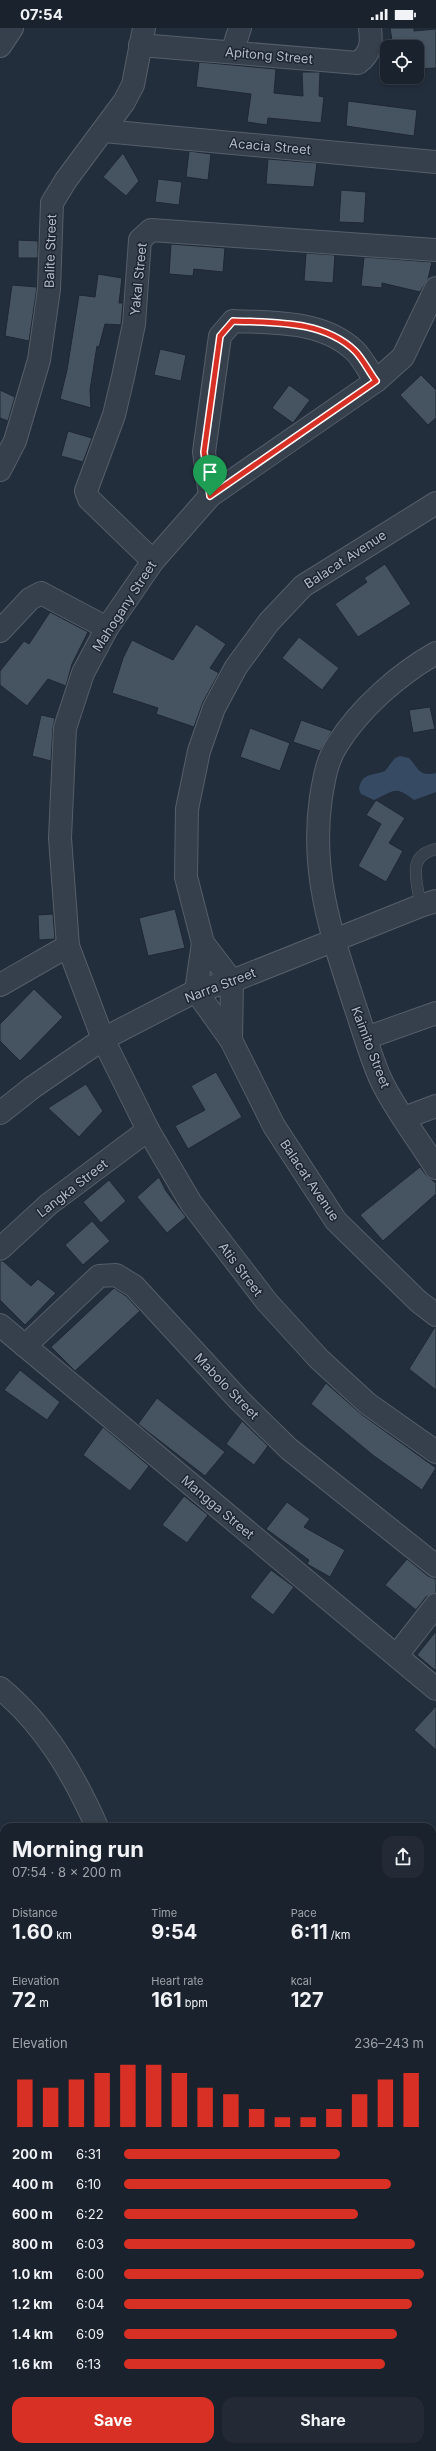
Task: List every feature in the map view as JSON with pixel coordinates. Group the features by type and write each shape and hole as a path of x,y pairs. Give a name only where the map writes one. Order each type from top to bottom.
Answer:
{"street":[{"path":"0,46 12,28"},
{"path":"232,52 240,28"},
{"name":"Apitong Street","path":"142,36 232,52 358,63 368,56 371,48 370,28"},
{"name":"Balite Street","path":"0,470 15,441 39,360 49,289 52,203 66,180 104,131 133,85 142,36"},
{"name":"Acacia Street","path":"104,131 436,162"},
{"name":"Yakal Street","path":"153,561 89,499 86,491 114,414 123,377 134,324 140,240 144,234 151,230 436,250"},
{"name":"Mahogany Street","path":"103,1039 68,946 60,838 65,728 83,673 107,628 153,561 210,496 376,381 404,357 436,288"},
{"path":"210,496 204,452 220,336 233,321 310,327 330,333 355,351 376,381"},
{"name":"Balacat Avenue","path":"436,503 339,561 303,586 269,622 244,656 214,708 199,751 187,809 186,877 203,943 196,991 231,1040 274,1126 336,1221 418,1300 436,1315"},
{"path":"0,631 30,599 41,593 107,628"},
{"name":"Kaimito Street","path":"436,653 413,666 366,709 336,745 324,776 317,825 318,873 333,940 366,1038 382,1081 436,1168"},
{"name":"Narra Street","path":"0,1113 32,1087 103,1039 196,991 232,981 333,940 428,904"},
{"name":"Balacat Avenue","path":"203,943 232,981 231,1040"},
{"path":"0,985 68,946"},
{"path":"366,1038 436,1013"},
{"name":"Atis Street","path":"103,1039 148,1130 191,1203 267,1302 319,1359 368,1404 436,1452"},
{"path":"404,1118 436,1106"},
{"name":"Langka Street","path":"0,1249 49,1204 148,1130"},
{"name":"Mabolo Street","path":"25,1346 100,1276 116,1275 134,1286 239,1400 289,1448 436,1566"},
{"name":"Mangga Street","path":"0,1325 436,1689"},
{"path":"397,1655 436,1605"},
{"path":"0,1688 38,1726 59,1754 84,1796 95,1823"}],"lane":[{"path":"428,904 415,874 416,866 418,860 428,851 436,849"}],"water":[{"path":"400,756 409,758 417,769 423,773 436,773 436,792 414,800 398,791 391,792 374,800 361,794 359,789 360,784 365,777 385,771 395,758"}],"building":[{"path":"390,28 414,28 414,31 436,29 436,68 424,69 424,40 392,40"},
{"path":"199,62 276,69 274,93 303,96 302,72 320,72 319,96 324,97 321,123 268,118 267,125 247,122 251,94 196,87"},
{"path":"348,101 417,110 414,136 346,126"},
{"path":"189,151 211,154 208,180 186,177"},
{"path":"123,153 139,181 126,196 103,177"},
{"path":"268,159 317,163 314,187 266,184"},
{"path":"158,179 182,182 179,205 155,202"},
{"path":"341,190 366,192 364,223 339,222"},
{"path":"18,240 38,241 38,258 18,258"},
{"path":"171,244 225,248 223,272 194,269 193,276 169,274"},
{"path":"306,253 335,255 333,283 304,281"},
{"path":"364,257 432,262 428,279 420,292 382,283 382,288 361,286"},
{"path":"98,274 122,278 119,303 123,303 121,325 105,324 99,347 97,346 90,390 91,408 60,399 67,370 79,295 95,297"},
{"path":"12,285 37,287 29,341 5,336"},
{"path":"160,349 186,355 181,381 154,375"},
{"path":"421,375 436,390 436,418 428,425 400,395"},
{"path":"289,385 310,400 293,423 272,408"},
{"path":"0,390 15,397 8,421 0,418"},
{"path":"68,431 92,438 83,462 61,456"},
{"path":"385,564 411,604 358,637 335,604 367,582 364,578"},
{"path":"50,612 88,632 72,664 66,686 48,679 27,706 0,685 0,671 24,641 29,644"},
{"path":"196,624 226,644 210,668 219,673 203,702 194,727 156,714 158,708 112,693 123,658 132,640 173,660"},
{"path":"299,637 339,668 322,690 282,658"},
{"path":"430,707 435,729 413,733 409,710"},
{"path":"41,715 55,718 51,761 32,756"},
{"path":"301,720 332,731 320,751 293,742"},
{"path":"250,728 290,743 280,771 240,757"},
{"path":"376,800 405,818 389,843 403,851 386,882 358,866 381,824 366,815"},
{"path":"175,909 185,948 148,956 139,918"},
{"path":"53,914 55,939 39,940 38,915"},
{"path":"34,989 63,1017 20,1061 0,1041 0,1024"},
{"path":"216,1072 242,1117 188,1149 175,1126 205,1110 191,1086"},
{"path":"86,1084 103,1111 79,1137 48,1108"},
{"path":"420,1167 426,1175 436,1183 436,1194 383,1241 360,1215"},
{"path":"159,1177 166,1191 186,1217 167,1233 137,1197"},
{"path":"109,1180 126,1201 101,1223 83,1202"},
{"path":"92,1221 110,1241 83,1265 65,1245"},
{"path":"0,1261 3,1261 31,1286 38,1279 56,1293 25,1325 0,1300"},
{"path":"114,1288 126,1296 140,1311 75,1371 51,1347"},
{"path":"436,1327 436,1390 409,1369"},
{"path":"20,1370 60,1402 47,1420 4,1390"},
{"path":"326,1383 361,1414 436,1468 422,1490 374,1456 311,1404"},
{"path":"157,1398 225,1452 205,1476 138,1424"},
{"path":"242,1421 268,1446 254,1465 226,1444"},
{"path":"103,1427 149,1466 130,1491 83,1455"},
{"path":"184,1496 208,1515 187,1543 162,1525"},
{"path":"287,1502 310,1519 304,1527 345,1550 330,1577 307,1564 309,1560 266,1529"},
{"path":"407,1559 428,1576 436,1579 436,1593 426,1597 416,1610 385,1585"},
{"path":"271,1570 294,1587 273,1615 250,1597"},
{"path":"436,1631 436,1671 417,1655"},
{"path":"436,1706 436,1750 414,1730"}],"route":[{"path":"233,321 275,323 310,327 330,333 355,351 376,381 210,496 204,452 220,336 225,328 233,321"}]}
